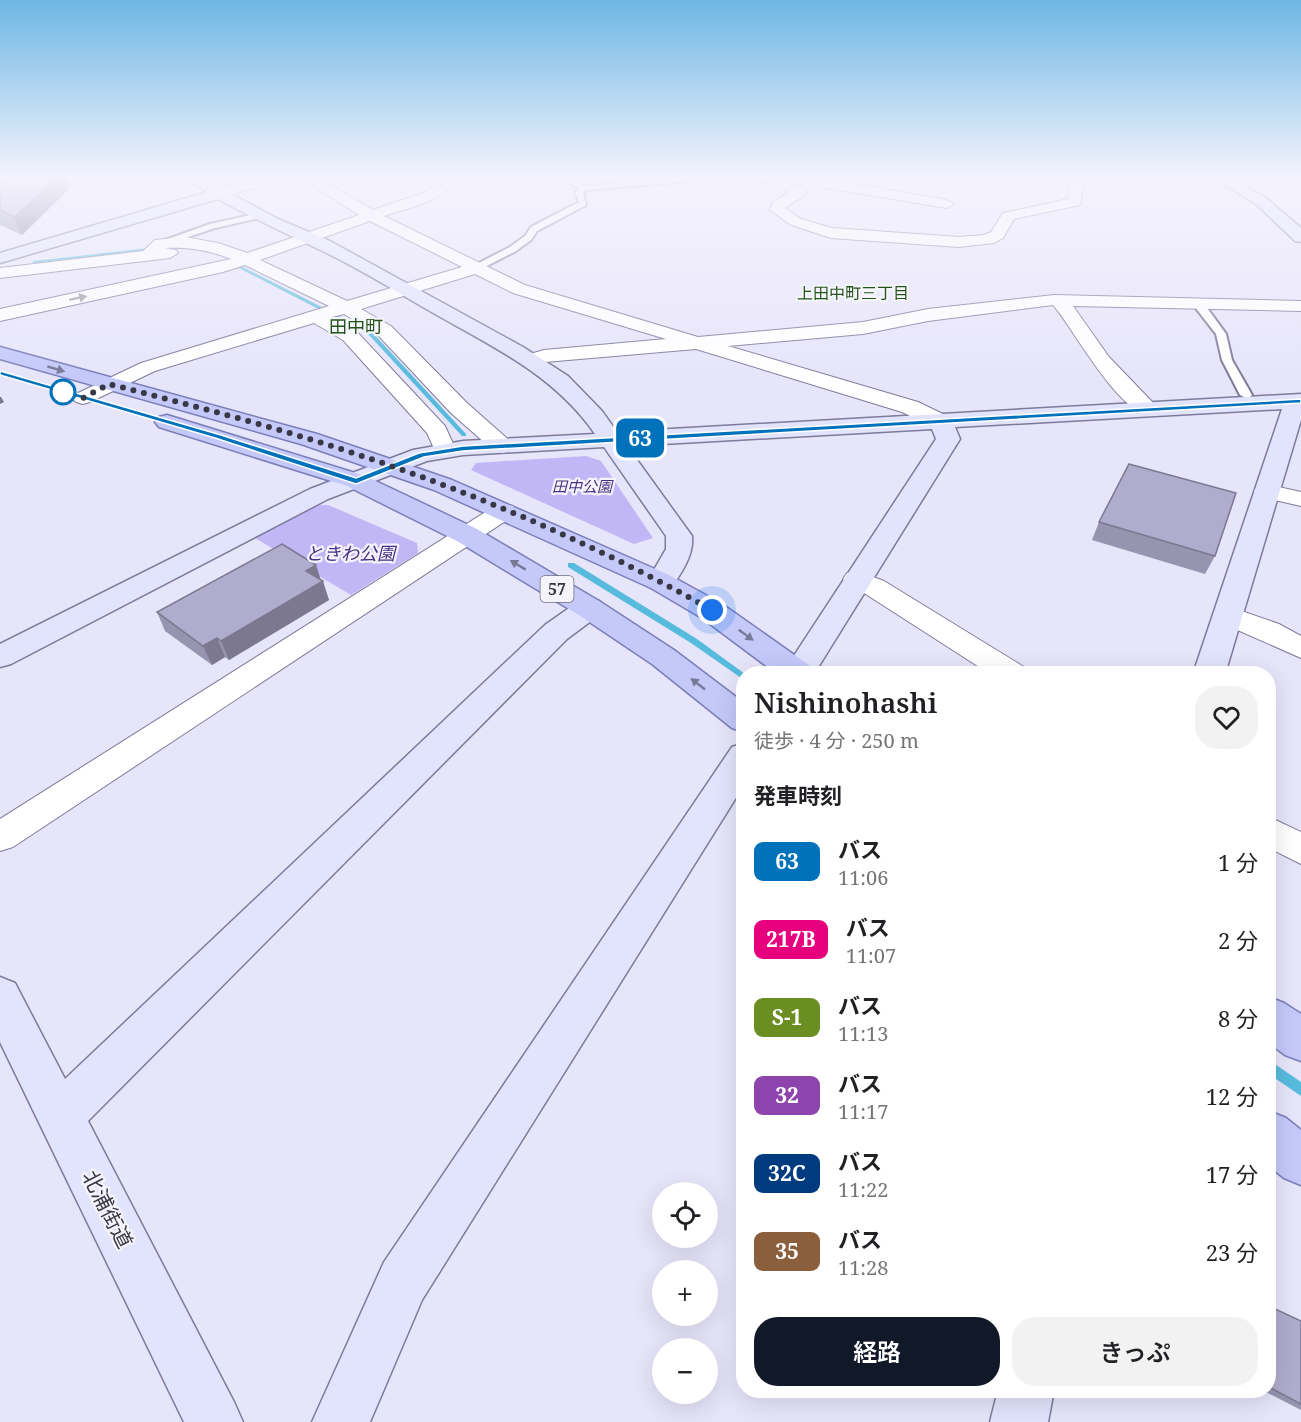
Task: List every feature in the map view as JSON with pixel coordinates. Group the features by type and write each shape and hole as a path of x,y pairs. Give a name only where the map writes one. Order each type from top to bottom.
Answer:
{"main road":[{"path":"0,353 240,418 391,466 504,511 661,582 712,610 788,666"},
{"name":"57","path":"0,374 218,437 356,481 467,535 589,608 663,657 736,714"},
{"path":"1276,1022 1301,1040"},
{"path":"1276,1141 1301,1161"}],"street":[{"path":"0,273 10,261 62,244"},
{"path":"0,315 219,268 291,244"},
{"path":"323,244 530,360 560,381 582,401 679,536 680,549 661,582"},
{"path":"429,244 531,294 910,407 941,422 948,440 802,666"},
{"path":"10,261 206,245 344,308 384,330 444,394 502,446"},
{"path":"155,248 188,255 219,268"},
{"path":"83,398 148,367 476,268"},
{"path":"530,360 544,356 863,328 928,315 1015,303 1058,300 1301,306"},
{"path":"1058,300 1096,355 1149,410"},
{"path":"319,316 350,336 437,431 445,450"},
{"path":"0,657 319,494 391,466 445,450 1298,402 1266,491 1211,666"},
{"path":"1266,491 1301,499"},
{"path":"0,837 504,511"},
{"path":"857,579 874,587 1000,666"},
{"path":"60,1116 556,632 589,608"},
{"path":"1227,615 1269,631 1301,648"},
{"path":"341,1422 404,1281 736,768"},
{"path":"1276,835 1301,849"},
{"name":"北浦街道","path":"0,997 214,1422"},
{"path":"1019,1422 1024,1398"}],"lane":[{"path":"155,248 165,244"},
{"path":"476,268 519,244"},
{"path":"1199,303 1221,334 1227,360 1246,394"}],"green space":[{"name":"田中公園","path":"586,456 601,461 653,538 634,544 471,470 476,463"},
{"name":"ときわ公園","path":"316,505 328,505 417,543 418,553 351,595 255,538"}],"building":[{"path":"1129,464 1236,493 1215,556 1099,522"},
{"path":"282,544 316,565 306,571 323,581 221,641 217,638 203,646 157,612"},
{"path":"1276,1309 1301,1321 1301,1404 1276,1391"}],"waterway":[{"path":"34,262 148,249"},
{"path":"231,262 371,334 464,435"},
{"path":"571,565 694,641 736,671"},
{"path":"1276,1071 1301,1090"}],"bus line":[{"name":"63","path":"0,374 218,437 356,481 422,455 463,448 1301,401"}],"district":[{"name":"上田中町三丁目","path":"853,293"},
{"name":"田中町","path":"356,326"}],"route":[{"path":"63,392 83,398 109,384 240,418 391,466 443,485 630,566 712,610"}]}
